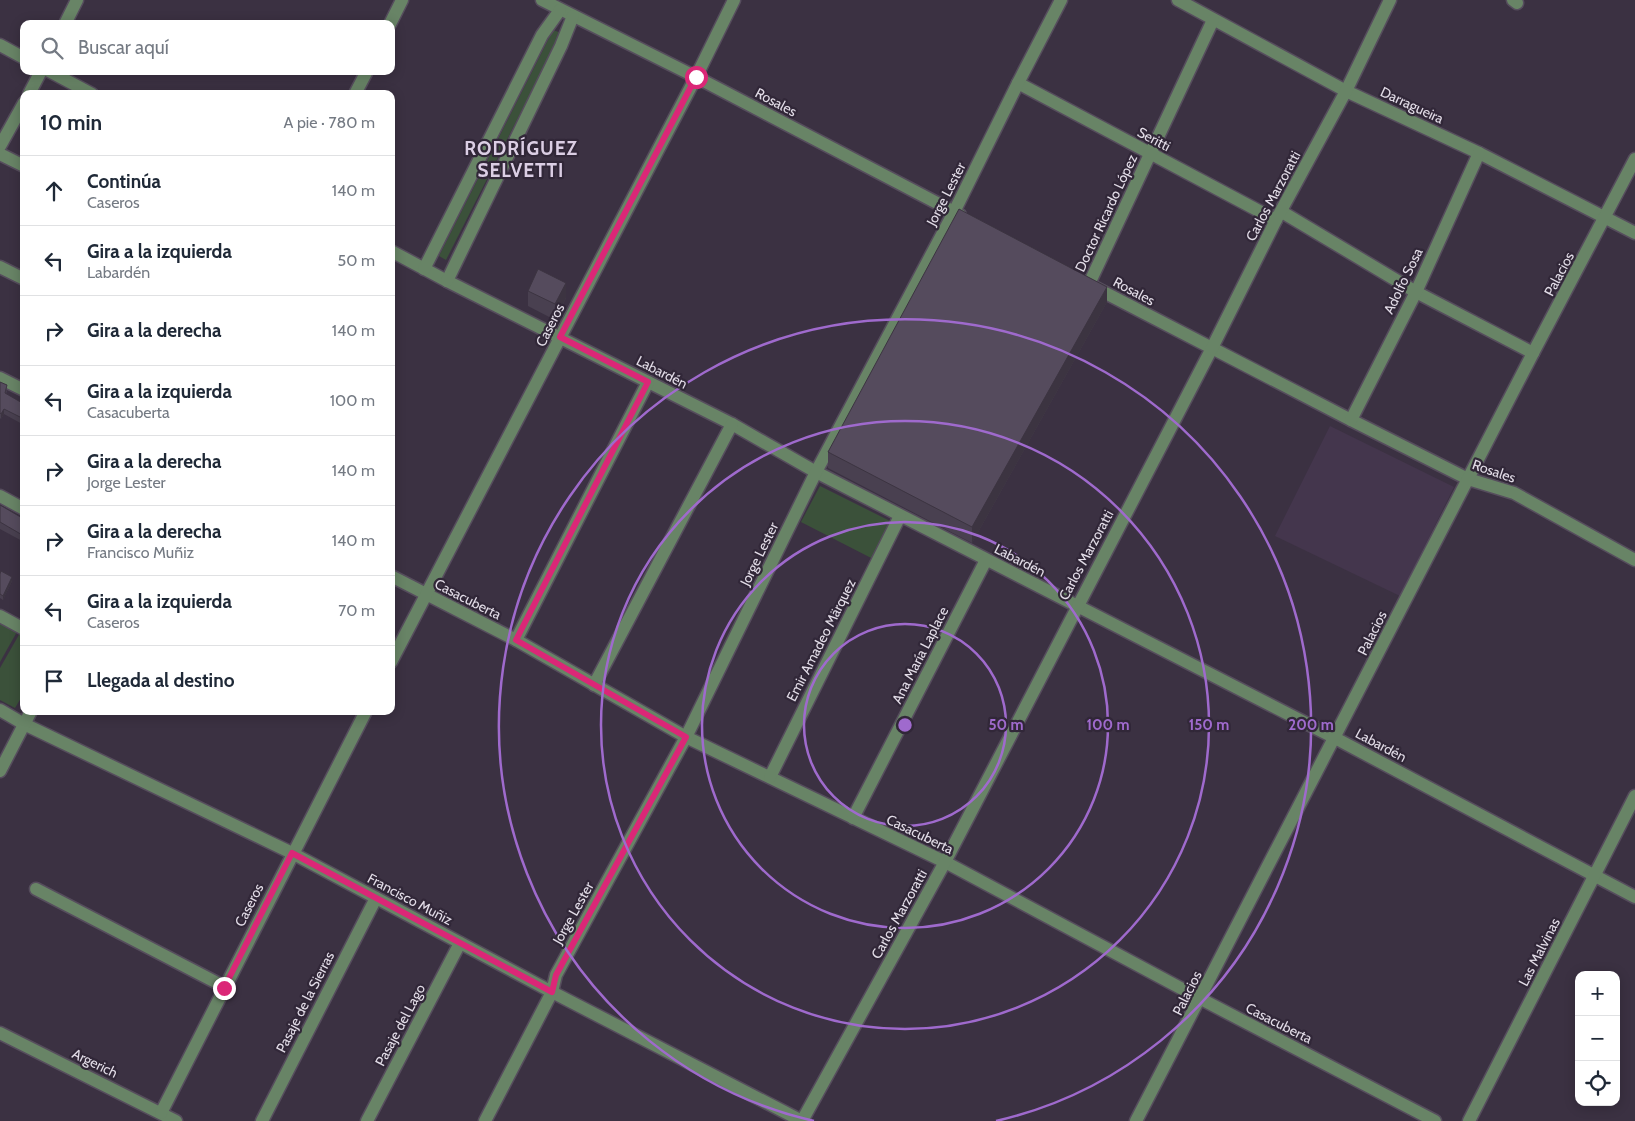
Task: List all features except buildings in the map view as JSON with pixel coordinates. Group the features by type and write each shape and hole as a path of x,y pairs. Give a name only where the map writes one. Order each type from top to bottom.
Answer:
{"street":[{"path":"67,20 77,0"},
{"path":"392,20 402,0"},
{"name":"Rosales","path":"542,0 696,77 971,221"},
{"name":"Caseros","path":"395,654 696,77 734,0"},
{"name":"Jorge Lester","path":"485,1121 552,992 556,975 686,737 816,472 954,212 1061,0"},
{"name":"Darragueira","path":"1178,0 1346,91 1479,153 1635,233"},
{"name":"Carlos Marzoratti","path":"802,1121 945,862 1279,216 1346,91 1390,0"},
{"path":"424,269 542,35 560,10"},
{"path":"447,281 573,16"},
{"name":"Doctor Ricardo López","path":"1085,282 1150,154 1213,20"},
{"path":"0,45 20,56"},
{"path":"31,90 39,75"},
{"path":"56,75 85,90"},
{"path":"357,90 365,75"},
{"name":"Seritti","path":"1018,83 1150,154 1279,216 1416,292 1533,353"},
{"path":"0,146 20,110"},
{"name":"Adolfo Sosa","path":"1351,420 1416,292 1479,153"},
{"path":"0,154 20,164"},
{"name":"Palacios","path":"1136,1121 1533,353 1635,160"},
{"name":"Labardén","path":"395,253 732,424 816,472 1334,738 1635,897"},
{"path":"0,267 20,277"},
{"name":"Rosales","path":"1085,282 1468,479 1514,493 1635,560"},
{"path":"0,378 20,388"},
{"path":"516,640 648,382"},
{"path":"594,685 732,424"},
{"path":"0,496 20,508"},
{"name":"Emir Amadeo Märquez","path":"770,778 900,516"},
{"name":"Ana María Laplace","path":"853,818 986,560"},
{"name":"Casacuberta","path":"395,578 516,640 686,737 945,862 1200,999 1435,1121"},
{"path":"0,616 20,627"},
{"name":"Francisco Muñiz","path":"0,710 24,724 292,853 552,992 802,1121"},
{"path":"0,771 29,715"},
{"name":"Caseros","path":"161,1112 364,715"},
{"name":"Las Malvinas","path":"1469,1121 1635,796"},
{"path":"36,889 224,988"},
{"name":"Pasaje de la Sierras","path":"262,1121 376,898"},
{"name":"Pasaje del Lago","path":"367,1121 460,943"},
{"name":"Argerich","path":"0,1033 176,1121"}],"shaded area":[{"path":"1330,426 1454,487 1400,596 1275,536"}],"green space":[{"path":"553,30 561,33 446,260 439,256"},
{"path":"820,486 896,524 877,561 801,522"},
{"path":"0,620 18,630 0,662"},
{"path":"20,633 20,700 15,708 0,700 0,668"}],"district":[{"name":"RODRÍGUEZ SELVETTI","path":"521,159"}],"route":[{"path":"224,988 292,853 552,992 556,975 686,737 516,640 648,382 560,337 696,77"}]}
